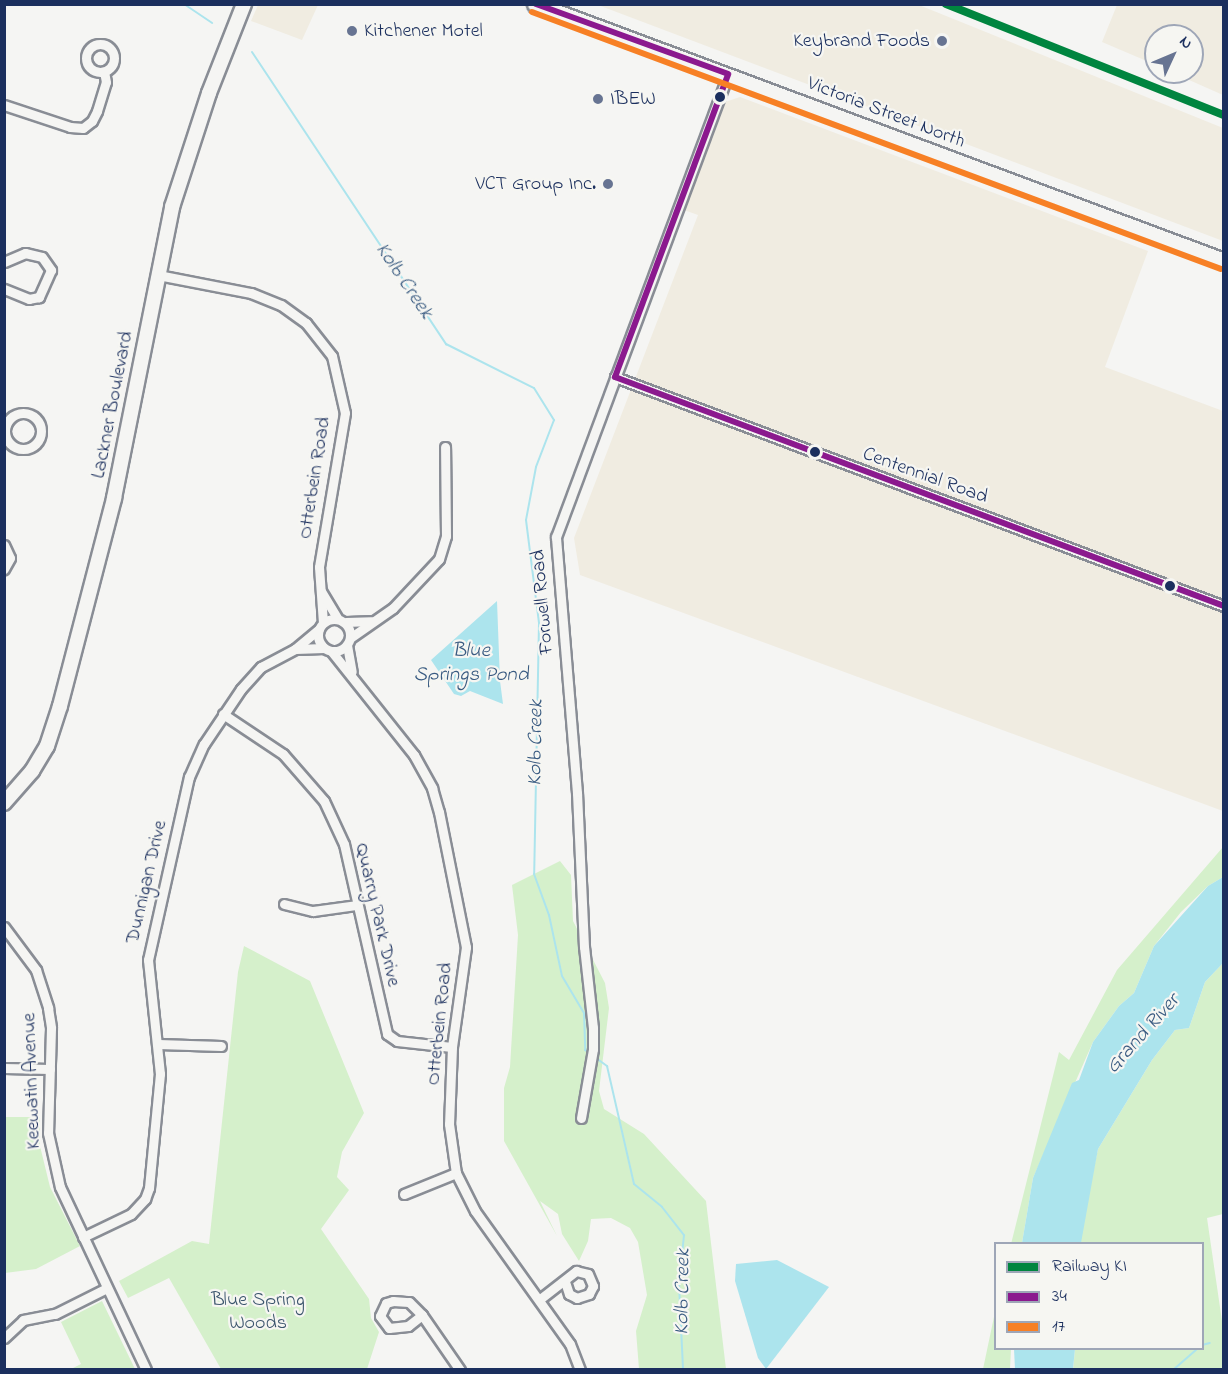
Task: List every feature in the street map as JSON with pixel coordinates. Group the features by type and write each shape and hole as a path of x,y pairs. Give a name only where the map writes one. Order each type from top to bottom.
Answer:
{"main road":[{"name":"Lackner Boulevard","path":"4,803 32,771 47,746 60,706 114,498 158,275 187,156 244,4"},
{"name":"Victoria Street North","path":"535,4 728,74 1224,261"}],"street":[{"path":"4,105 70,127 83,128 92,122 106,82 104,72"},
{"name":"Forwell Road","path":"580,1118 593,1049 556,537 728,74"},
{"path":"4,262 25,253 42,257 51,270 39,297 29,299 4,289"},
{"name":"Otterbein Road","path":"158,275 251,293 281,305 306,323 332,356 345,413 319,567 321,591 319,640 352,674 414,755 432,788 439,812 466,947 452,1047 449,1124 456,1173 476,1211 570,1344 578,1369"},
{"name":"Centennial Road","path":"615,377 1224,606"},
{"path":"328,650 348,642 371,621 393,608 439,559 446,536 445,447"},
{"path":"4,545 10,558 4,569"},
{"name":"Otterbein Road","path":"321,591 341,620 348,642 352,674"},
{"path":"321,626 341,620 371,621"},
{"name":"Dunnigan Drive","path":"83,1237 131,1214 145,1199 159,1093 158,1044 148,960 189,777 223,714 261,667 295,649 321,626"},
{"name":"Dunnigan Drive","path":"295,649 328,650"},
{"name":"Quarry Park Drive","path":"223,714 283,754 324,801 344,844 387,1034 397,1041 452,1047"},
{"path":"284,904 313,911 356,905"},
{"name":"Keewatin Avenue","path":"4,927 36,970 43,987 51,1028 48,1133 60,1187 146,1370"},
{"path":"158,1044 221,1046"},
{"path":"4,1068 50,1070"},
{"path":"404,1194 456,1173"},
{"path":"540,1299 565,1282"},
{"path":"4,1338 23,1320 55,1314 107,1288"},
{"path":"422,1315 460,1370"}],"shaded area":[{"path":"258,4 318,5 302,40 251,21"},
{"path":"598,5 919,5 1223,128 1223,241"},
{"path":"1117,5 1223,5 1223,95 1198,84 1204,84 1204,24 1144,24 1144,60 1102,42"},
{"path":"740,97 1148,251 1105,367 1223,411 1223,811 580,575 574,538 698,215 684,210 725,102"}],"green space":[{"path":"1223,847 1223,877 1208,886 1181,912 1154,946 1134,993 1119,1006 1093,1042 1033,1178 1022,1242 1012,1242 1059,1052 1069,1060 1117,970"},
{"path":"560,861 571,875 573,921 605,983 609,1008 599,1091 604,1109 644,1134 706,1201 726,1369 639,1369 636,1331 647,1295 638,1242 630,1228 611,1218 591,1219 588,1241 579,1261 562,1234 558,1214 540,1201 557,1236 504,1141 504,1088 510,1067 518,935 512,885"},
{"name":"Blue Spring Woods","path":"244,946 310,981 364,1113 342,1152 337,1177 349,1190 321,1229 369,1299 371,1318 379,1332 367,1369 221,1369 169,1278 128,1298 119,1281 192,1241 209,1244 238,972"},
{"path":"1223,963 1223,1214 1207,1218 1223,1328 1223,1369 1073,1370 1075,1350 1204,1350 1204,1242 1081,1242 1081,1229 1098,1149 1152,1060 1175,1030 1189,1028 1205,982"},
{"path":"4,1117 40,1117 40,1146 50,1187 80,1246 36,1269 5,1273"},
{"path":"102,1301 135,1369 71,1369 81,1364 61,1322"},
{"path":"994,1317 994,1350 1011,1350 1010,1369 983,1369"}],"water":[{"name":"Blue Springs Pond","path":"497,601 503,704 470,691 461,696 454,694 431,660"},
{"name":"Grand River","path":"1223,877 1223,963 1205,982 1189,1028 1175,1030 1152,1060 1098,1149 1081,1242 1022,1242 1033,1178 1072,1083 1079,1080 1093,1042 1119,1006 1134,993 1154,946 1208,886"},
{"path":"777,1260 829,1287 766,1369 758,1358 735,1281 736,1264"},
{"path":"1014,1350 1075,1350 1073,1369 1015,1369"}],"waterway":[{"name":"Kolb Creek","path":"184,4 212,23"},
{"name":"Kolb Creek","path":"252,52 446,344 534,388 554,420 536,467 526,520 539,623 534,874 549,915 562,976 584,1013 585,1050 589,1053"},
{"name":"Kolb Creek","path":"596,1058 607,1066 634,1184 662,1207 684,1235 679,1284 683,1370"},
{"path":"1204,1344 1210,1343"},
{"path":"1173,1370 1196,1350"}],"rail line":[{"name":"KI","path":"946,4 1224,115"}],"transit line":[{"name":"34","path":"536,4 728,74"},
{"name":"17","path":"532,12 1221,269"},
{"name":"34","path":"615,377 728,74"},
{"name":"34","path":"615,377 1224,606"}],"place":[{"name":"Kitchener Motel","path":"352,31"},
{"name":"Keybrand Foods","path":"942,41"},
{"name":"IBEW","path":"598,99"},
{"name":"VCT Group Inc.","path":"608,184"}]}
